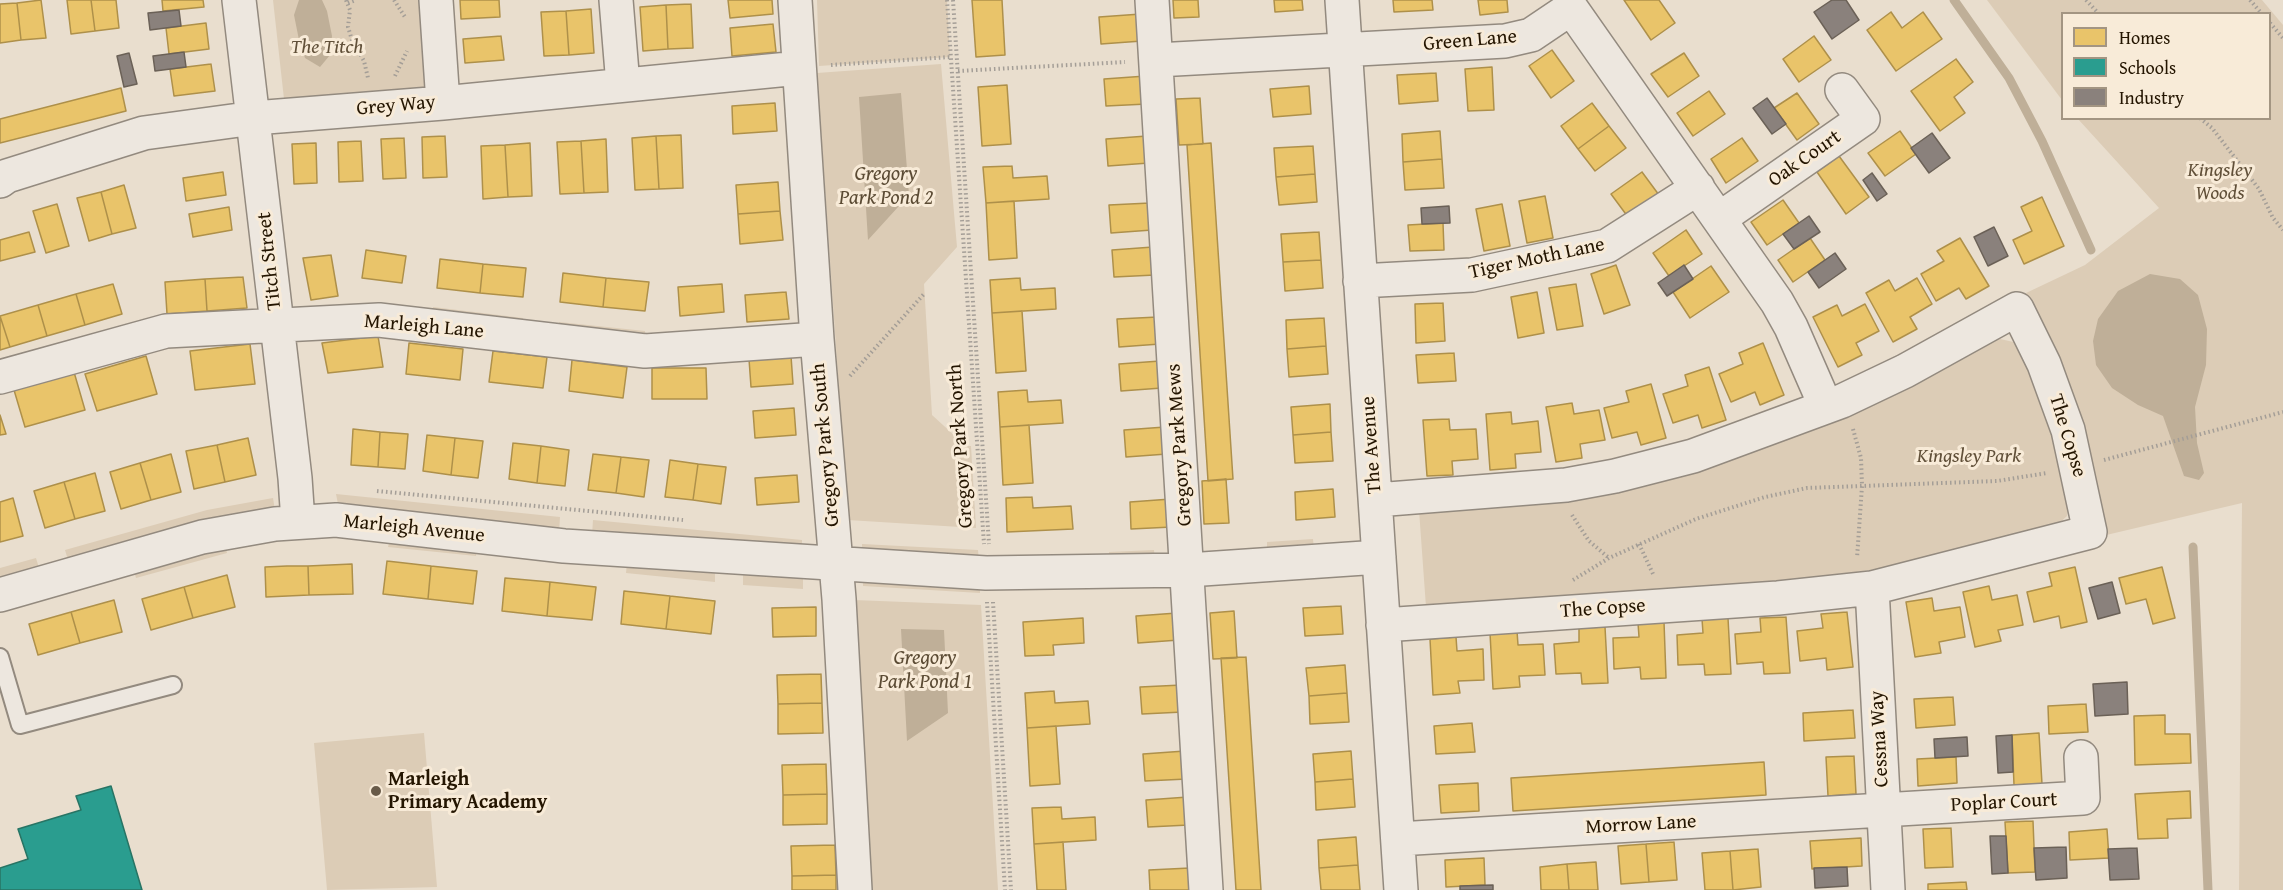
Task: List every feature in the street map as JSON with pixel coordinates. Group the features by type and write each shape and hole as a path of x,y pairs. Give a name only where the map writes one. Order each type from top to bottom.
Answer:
{"street":[{"name":"Titch Street","path":"239,0 295,478 298,522"},
{"path":"436,0 443,103"},
{"path":"616,0 622,85"},
{"name":"Gregory Park South","path":"795,0 817,339 836,566 855,890"},
{"name":"Gregory Park Mews","path":"1152,0 1206,890"},
{"name":"The Avenue","path":"1342,0 1401,890"},
{"name":"Green Lane","path":"1156,60 1506,41 1531,35 1577,4 1786,318 1834,404"},
{"name":"Grey Way","path":"0,181 7,176 144,134 254,117 443,103 799,68"},
{"name":"Oak Court","path":"1719,219 1863,119 1842,90"},
{"name":"Tiger Moth Lane","path":"1360,281 1473,274 1607,246 1698,188"},
{"name":"The Copse","path":"1376,500 1566,485 1615,477 1693,456 1834,404 1905,371 2017,309 2044,364 2068,430 2090,532 1865,588 1778,598 1383,625"},
{"name":"Marleigh Lane","path":"0,377 166,331 380,320 645,351 817,339"},
{"name":"Marleigh Avenue","path":"0,595 202,537 298,522 336,520 564,546 836,566 988,573 1188,570 1379,557"},
{"name":"Cessna Way","path":"1865,588 1884,810 1888,890"},
{"name":"Poplar Court","path":"1884,810 2083,798 2081,757"},
{"name":"Morrow Lane","path":"1398,839 1884,810"}],"lane":[{"path":"0,657 20,725 173,685"}],"path":[{"path":"356,0 347,2 350,10 348,27 364,61 369,79"},
{"path":"394,0 405,15 407,25"},
{"name":"Gregory Park North","path":"946,0 988,573 1005,890"},
{"path":"953,0 988,573 1011,890"},
{"path":"2086,0 2097,12"},
{"path":"2250,0 2260,12"},
{"path":"2271,24 2283,38"},
{"path":"395,78 406,57 408,46"},
{"path":"799,68 950,57"},
{"path":"958,71 1156,60"},
{"path":"2202,120 2212,128 2259,189 2273,218 2283,230"},
{"path":"958,261 963,256"},
{"path":"847,380 924,294"},
{"path":"1834,404 1853,427 1861,458 1862,486 1857,540 1865,588"},
{"path":"1569,583 1609,558 1696,519 1765,496 1807,488 1997,481 2077,467 2283,412"},
{"path":"1566,485 1574,521 1589,541 1609,558"},
{"path":"372,490 694,521"}],"green space":[{"name":"The Titch","path":"273,0 420,0 427,89 284,99"},
{"path":"817,0 947,0 950,57 819,66"},
{"name":"Kingsley Woods","path":"1987,0 2262,0 2283,25 2283,890 2239,890 2242,503 2102,536 2064,378 2026,293 2085,265 2159,208 2079,120 2271,120 2271,12 2061,12 2061,99"},
{"path":"941,64 957,247 924,284 932,415 966,446 971,446 976,528 848,520 817,73"},
{"path":"433,307 523,318 522,325 432,313"},
{"path":"559,322 645,331 645,338 559,330"},
{"name":"Kingsley Park","path":"2000,339 2018,343 2029,358 2071,496 2067,516 2054,528 1910,564 1857,572 1752,584 1426,607 1419,510 1569,502 1647,485"},
{"path":"336,494 560,517 559,532 339,509"},
{"path":"273,498 275,510 68,560 65,550 207,510"},
{"path":"593,520 802,540 802,553 592,535"},
{"path":"390,539 477,548 476,556 388,547"},
{"path":"1313,539 1314,549 1267,552 1267,542"},
{"path":"225,543 227,553 136,578 134,571"},
{"path":"862,544 978,550 980,571 862,553"},
{"path":"1154,550 1155,560 1109,563 1109,552"},
{"path":"36,558 39,568 0,579 0,568"},
{"path":"627,563 715,572 715,582 626,573"},
{"path":"743,574 803,577 803,589 743,585"},
{"path":"863,577 980,585 980,593 863,586"},
{"path":"854,600 981,605 998,890 868,890"},
{"path":"424,733 437,887 327,890 314,743"}],"water":[{"path":"299,0 322,0 327,11 332,36 330,55 320,67 305,58 299,40 294,15"},
{"name":"Gregory Park Pond 2","path":"901,93 909,195 868,240 859,97"},
{"path":"2150,274 2180,279 2198,295 2207,329 2206,365 2195,407 2197,443 2204,473 2199,480 2184,476 2163,416 2138,405 2112,388 2096,365 2093,341 2098,319 2118,291"},
{"name":"Gregory Park Pond 1","path":"901,629 944,630 948,713 907,741"}],"building: Homes":[{"path":"41,0 46,38 21,40 17,3"},
{"path":"67,0 91,0 95,31 71,34"},
{"path":"91,0 116,0 119,28 95,31"},
{"path":"162,0 203,0 204,7 163,11"},
{"path":"460,0 499,0 500,17 461,19"},
{"path":"728,0 772,0 773,14 730,18"},
{"path":"972,0 1002,0 1005,55 976,57"},
{"path":"1173,0 1198,0 1199,17 1174,18"},
{"path":"1274,0 1302,0 1303,10 1275,12"},
{"path":"1393,0 1432,0 1433,10 1394,12"},
{"path":"1478,0 1507,0 1508,12 1480,15"},
{"path":"1624,0 1659,0 1675,23 1651,40"},
{"path":"17,3 21,40 0,43 0,4"},
{"path":"691,4 693,48 668,49 666,5"},
{"path":"666,5 668,49 643,51 640,7"},
{"path":"591,9 594,53 569,55 566,11"},
{"path":"566,11 569,55 544,56 541,12"},
{"path":"1891,12 1902,28 1923,12 1942,39 1896,71 1867,30"},
{"path":"1141,14 1142,41 1101,44 1099,17"},
{"path":"206,23 209,49 169,54 166,28"},
{"path":"773,24 776,52 732,56 730,28"},
{"path":"501,36 504,60 465,63 463,39"},
{"path":"1814,36 1831,60 1799,82 1783,59"},
{"path":"1552,50 1574,81 1551,98 1529,66"},
{"path":"1684,53 1699,76 1668,97 1651,74"},
{"path":"1956,59 1973,82 1954,97 1965,113 1940,131 1911,91"},
{"path":"211,64 215,91 174,96 170,69"},
{"path":"1492,67 1494,110 1468,111 1465,69"},
{"path":"1436,73 1438,101 1399,104 1397,75"},
{"path":"1146,76 1147,104 1106,106 1104,79"},
{"path":"1007,85 1011,144 982,146 978,87"},
{"path":"1309,86 1311,114 1273,117 1270,89"},
{"path":"121,88 126,111 0,143 0,119"},
{"path":"1709,91 1725,114 1693,136 1677,113"},
{"path":"1797,93 1819,124 1797,140 1774,108"},
{"path":"1200,98 1203,144 1179,145 1176,99"},
{"path":"775,103 777,131 733,134 732,106"},
{"path":"1592,103 1609,126 1578,149 1561,126"},
{"path":"1609,126 1626,148 1595,171 1578,149"},
{"path":"1440,131 1442,159 1403,162 1402,134"},
{"path":"1900,131 1916,154 1885,176 1868,153"},
{"path":"681,135 683,188 659,189 656,136"},
{"path":"445,136 447,177 423,178 422,137"},
{"path":"656,136 659,189 635,190 632,138"},
{"path":"1147,136 1149,163 1108,166 1106,139"},
{"path":"404,138 406,178 383,179 381,139"},
{"path":"1742,138 1758,161 1726,183 1711,159"},
{"path":"606,139 608,192 584,193 581,141"},
{"path":"361,141 363,181 339,182 338,142"},
{"path":"581,141 584,193 560,194 557,142"},
{"path":"316,143 317,183 294,184 292,144"},
{"path":"530,143 532,196 508,197 505,145"},
{"path":"1211,143 1233,479 1208,481 1187,145"},
{"path":"505,145 508,197 483,199 481,146"},
{"path":"1313,146 1315,174 1276,177 1274,148"},
{"path":"1839,156 1869,197 1846,214 1817,172"},
{"path":"1442,159 1444,188 1405,190 1403,162"},
{"path":"1012,166 1013,178 1047,176 1049,199 986,203 983,167"},
{"path":"223,172 226,195 186,201 183,178"},
{"path":"1642,172 1659,195 1628,217 1611,194"},
{"path":"1315,174 1317,202 1279,205 1276,177"},
{"path":"778,182 780,211 738,214 736,185"},
{"path":"124,185 136,228 112,234 101,192"},
{"path":"101,192 112,234 89,241 77,198"},
{"path":"1545,196 1553,238 1527,243 1519,201"},
{"path":"2042,197 2064,246 2024,264 2013,240 2032,231 2021,207"},
{"path":"1783,200 1799,223 1767,245 1751,222"},
{"path":"1014,201 1017,258 989,260 986,203"},
{"path":"1150,203 1152,230 1111,233 1109,205"},
{"path":"57,204 69,246 46,253 33,211"},
{"path":"1502,204 1510,246 1484,251 1476,209"},
{"path":"229,207 232,230 193,237 189,214"},
{"path":"780,211 783,240 740,244 738,214"},
{"path":"1443,223 1444,250 1410,251 1408,225"},
{"path":"1686,230 1702,254 1669,276 1653,253"},
{"path":"29,232 35,252 0,261 0,240"},
{"path":"1319,232 1321,260 1283,262 1281,234"},
{"path":"1810,238 1825,260 1793,282 1778,260"},
{"path":"1960,238 1989,286 1966,299 1959,288 1936,301 1921,274 1944,261 1937,251"},
{"path":"1153,247 1155,275 1114,277 1112,250"},
{"path":"366,250 406,256 402,283 362,278"},
{"path":"331,255 338,296 311,300 303,258"},
{"path":"440,259 483,264 480,293 437,288"},
{"path":"1321,260 1323,288 1285,291 1283,262"},
{"path":"483,264 526,268 523,297 480,293"},
{"path":"1616,265 1630,305 1604,314 1591,274"},
{"path":"1711,266 1729,292 1690,318 1673,292"},
{"path":"563,273 606,278 603,307 560,302"},
{"path":"243,277 247,308 207,311 205,279"},
{"path":"606,278 649,282 645,311 603,307"},
{"path":"1020,278 1021,290 1055,288 1056,309 992,313 990,280"},
{"path":"1917,278 1932,304 1910,317 1917,329 1893,342 1866,293 1889,280 1895,291"},
{"path":"205,279 207,311 167,314 165,282"},
{"path":"113,284 122,314 85,325 76,294"},
{"path":"722,284 724,312 680,316 678,287"},
{"path":"1576,284 1583,326 1557,330 1549,288"},
{"path":"786,292 789,319 747,322 745,295"},
{"path":"1537,292 1544,333 1518,338 1511,297"},
{"path":"76,294 85,325 47,336 38,305"},
{"path":"1443,303 1445,341 1416,343 1415,304"},
{"path":"1865,304 1879,331 1856,343 1862,355 1838,367 1813,317 1837,305 1842,316"},
{"path":"38,305 47,336 10,347 0,316"},
{"path":"1022,311 1026,371 996,373 992,313"},
{"path":"0,316 10,347 0,350"},
{"path":"1158,317 1160,344 1119,347 1117,319"},
{"path":"1324,318 1326,346 1287,349 1286,320"},
{"path":"378,336 383,367 328,373 322,343"},
{"path":"409,343 463,349 460,380 406,374"},
{"path":"1763,343 1784,395 1760,405 1755,392 1731,402 1719,374 1743,364 1739,353"},
{"path":"250,344 255,384 195,390 190,351"},
{"path":"1326,346 1328,374 1289,377 1287,349"},
{"path":"493,351 547,357 543,388 489,382"},
{"path":"1454,353 1456,381 1418,383 1416,355"},
{"path":"146,356 157,394 97,411 85,374"},
{"path":"791,356 793,384 751,387 749,359"},
{"path":"572,360 627,367 623,398 569,391"},
{"path":"1160,361 1162,388 1121,391 1119,364"},
{"path":"1709,367 1726,420 1702,428 1698,415 1673,423 1663,394 1688,386 1685,375"},
{"path":"652,368 706,368 707,399 652,399"},
{"path":"74,372 85,410 25,427 14,390"},
{"path":"1651,384 1666,438 1641,445 1637,432 1612,438 1604,408 1629,402 1626,391"},
{"path":"1027,390 1028,402 1061,400 1063,423 1000,427 998,392"},
{"path":"1572,403 1574,414 1599,410 1605,440 1580,444 1582,458 1556,462 1546,407"},
{"path":"1330,404 1331,432 1293,435 1291,407"},
{"path":"794,408 796,435 755,438 753,411"},
{"path":"1511,412 1512,424 1538,421 1541,452 1515,454 1516,468 1490,470 1486,414"},
{"path":"0,415 6,434 0,435"},
{"path":"1449,419 1450,430 1476,429 1478,459 1452,461 1453,475 1427,476 1423,420"},
{"path":"1029,425 1033,483 1003,485 1000,427"},
{"path":"1165,427 1167,454 1126,457 1124,430"},
{"path":"353,429 380,432 378,467 351,465"},
{"path":"380,432 408,434 405,469 378,467"},
{"path":"1331,432 1333,461 1295,463 1293,435"},
{"path":"427,435 455,438 451,475 423,471"},
{"path":"248,438 256,475 225,482 217,445"},
{"path":"455,438 483,441 478,478 451,475"},
{"path":"513,443 541,446 537,483 509,479"},
{"path":"217,445 225,482 194,489 186,451"},
{"path":"541,446 569,450 565,486 537,483"},
{"path":"171,454 181,492 151,500 140,463"},
{"path":"593,454 621,457 616,493 588,490"},
{"path":"621,457 649,460 644,497 616,493"},
{"path":"670,460 698,464 693,500 665,497"},
{"path":"140,463 151,500 121,509 110,472"},
{"path":"698,464 726,467 721,504 693,500"},
{"path":"95,473 105,511 75,519 64,482"},
{"path":"797,475 799,502 757,505 755,478"},
{"path":"1226,479 1229,523 1204,524 1202,481"},
{"path":"64,482 75,519 45,528 34,491"},
{"path":"1333,489 1335,517 1296,520 1295,492"},
{"path":"1032,497 1033,508 1071,506 1073,529 1007,532 1006,498"},
{"path":"13,498 23,536 0,542 0,502"},
{"path":"1171,499 1172,527 1131,529 1130,502"},
{"path":"387,561 431,566 428,599 383,594"},
{"path":"352,564 353,594 309,595 308,566"},
{"path":"308,566 309,595 266,597 265,567"},
{"path":"431,566 477,571 473,604 428,599"},
{"path":"2075,567 2087,622 2061,628 2059,616 2034,622 2027,592 2052,586 2049,573"},
{"path":"2162,567 2175,618 2153,624 2146,599 2126,604 2119,578"},
{"path":"227,575 235,607 193,618 184,587"},
{"path":"505,578 550,582 547,616 502,611"},
{"path":"550,582 596,587 592,620 547,616"},
{"path":"1989,586 1992,600 2017,595 2023,625 1998,630 2001,641 1975,647 1963,592"},
{"path":"184,587 193,618 151,630 142,599"},
{"path":"624,591 670,596 666,629 621,624"},
{"path":"670,596 715,601 711,634 666,629"},
{"path":"1932,598 1934,611 1960,607 1965,637 1939,642 1941,653 1915,657 1906,602"},
{"path":"114,600 122,632 80,643 71,612"},
{"path":"1341,606 1343,634 1305,636 1303,608"},
{"path":"816,607 816,636 773,637 772,608"},
{"path":"1234,611 1237,658 1213,659 1210,613"},
{"path":"71,612 80,643 38,655 29,624"},
{"path":"1847,612 1853,667 1827,670 1826,658 1800,661 1797,631 1823,628 1821,614"},
{"path":"1177,613 1179,640 1138,643 1136,616"},
{"path":"1786,617 1790,673 1764,674 1763,662 1737,664 1735,634 1761,632 1760,618"},
{"path":"1083,618 1084,643 1053,645 1054,655 1025,656 1023,622"},
{"path":"1728,618 1731,674 1705,675 1704,664 1678,665 1677,635 1703,633 1702,619"},
{"path":"1664,622 1666,678 1641,679 1640,667 1614,669 1613,638 1639,637 1638,623"},
{"path":"1605,627 1608,683 1582,684 1581,673 1556,674 1554,644 1579,642 1579,628"},
{"path":"1517,631 1518,645 1543,644 1545,675 1519,676 1520,687 1493,689 1490,633"},
{"path":"1456,637 1457,651 1483,649 1484,680 1458,681 1460,693 1433,695 1430,639"},
{"path":"1246,657 1261,890 1236,890 1221,658"},
{"path":"1345,665 1347,693 1309,696 1306,668"},
{"path":"821,674 822,703 778,704 777,675"},
{"path":"1182,685 1183,712 1142,714 1140,687"},
{"path":"1054,691 1055,703 1088,701 1090,724 1027,728 1025,693"},
{"path":"1347,693 1349,722 1310,724 1309,696"},
{"path":"1953,697 1955,725 1916,728 1914,699"},
{"path":"822,703 823,733 778,734 778,704"},
{"path":"2086,704 2088,732 2049,734 2048,706"},
{"path":"1853,710 1855,738 1804,741 1803,713"},
{"path":"2165,715 2165,734 2190,734 2191,763 2135,765 2134,716"},
{"path":"1472,723 1475,752 1436,754 1434,726"},
{"path":"1056,726 1060,784 1030,786 1027,728"},
{"path":"2039,733 2042,784 2014,785 2012,735"},
{"path":"1185,751 1187,779 1145,781 1143,754"},
{"path":"1351,751 1353,779 1315,782 1313,754"},
{"path":"1854,756 1856,794 1828,796 1826,757"},
{"path":"1956,757 1957,783 1918,786 1917,759"},
{"path":"1764,762 1766,795 1513,811 1511,778"},
{"path":"826,764 827,794 783,795 782,765"},
{"path":"1353,779 1355,807 1316,810 1315,782"},
{"path":"1478,783 1479,811 1441,813 1439,785"},
{"path":"2190,791 2191,818 2167,819 2168,838 2138,839 2135,794"},
{"path":"827,794 827,824 783,825 783,795"},
{"path":"1188,797 1189,825 1148,827 1146,800"},
{"path":"1061,807 1062,819 1095,817 1096,840 1034,844 1032,808"},
{"path":"2033,821 2035,872 2008,873 2005,822"},
{"path":"1951,828 1953,867 1925,868 1923,829"},
{"path":"2107,829 2109,858 2070,860 2069,832"},
{"path":"1356,837 1358,865 1319,868 1318,840"},
{"path":"1861,838 1862,866 1812,869 1810,841"},
{"path":"1063,842 1066,890 1037,890 1034,844"},
{"path":"1674,842 1677,880 1649,882 1646,844"},
{"path":"1646,844 1649,882 1621,884 1618,846"},
{"path":"835,845 836,875 792,876 791,846"},
{"path":"1758,849 1761,887 1733,890 1730,851"},
{"path":"1730,851 1733,890 1705,890 1702,853"},
{"path":"1484,858 1485,885 1446,887 1445,860"},
{"path":"1596,862 1598,890 1569,890 1567,864"},
{"path":"1567,864 1569,890 1541,890 1540,867"},
{"path":"1358,865 1360,890 1321,890 1319,868"},
{"path":"1190,868 1191,890 1150,890 1149,870"},
{"path":"836,875 836,890 792,890 792,876"},
{"path":"1966,882 1967,890 1928,890 1928,884"}],"building: Schools":[{"path":"111,786 142,890 0,890 0,868 28,859 18,829 81,810 76,796"}],"building: Industry":[{"path":"1832,0 1846,0 1859,20 1832,39 1814,12"},
{"path":"179,10 181,26 150,30 148,13"},
{"path":"184,52 186,67 155,71 153,56"},
{"path":"129,53 137,84 124,87 117,56"},
{"path":"1767,98 1786,124 1772,134 1753,108"},
{"path":"1932,133 1950,158 1929,173 1911,148"},
{"path":"1872,173 1887,194 1877,201 1863,180"},
{"path":"1449,206 1450,223 1422,224 1421,208"},
{"path":"1809,216 1820,232 1794,249 1783,234"},
{"path":"1994,227 2008,256 1988,266 1974,237"},
{"path":"1835,253 1846,269 1819,288 1808,272"},
{"path":"1684,265 1693,279 1667,296 1658,283"},
{"path":"2112,582 2120,613 2098,619 2089,588"},
{"path":"2127,682 2128,714 2095,716 2093,684"},
{"path":"2012,735 2013,772 1998,773 1996,736"},
{"path":"1967,737 1968,756 1935,758 1934,739"},
{"path":"1990,836 2006,836 2008,873 1992,874"},
{"path":"2066,847 2067,878 2036,880 2034,848"},
{"path":"2137,848 2139,879 2110,880 2108,849"},
{"path":"1847,867 1848,886 1815,888 1814,868"},
{"path":"1493,885 1493,890 1460,890 1460,886"}],"waterway":[{"path":"1954,0 2009,78 2042,141 2091,250"},
{"path":"2193,547 2208,890"}],"place":[{"name":"Marleigh Primary Academy","path":"376,791"}]}
